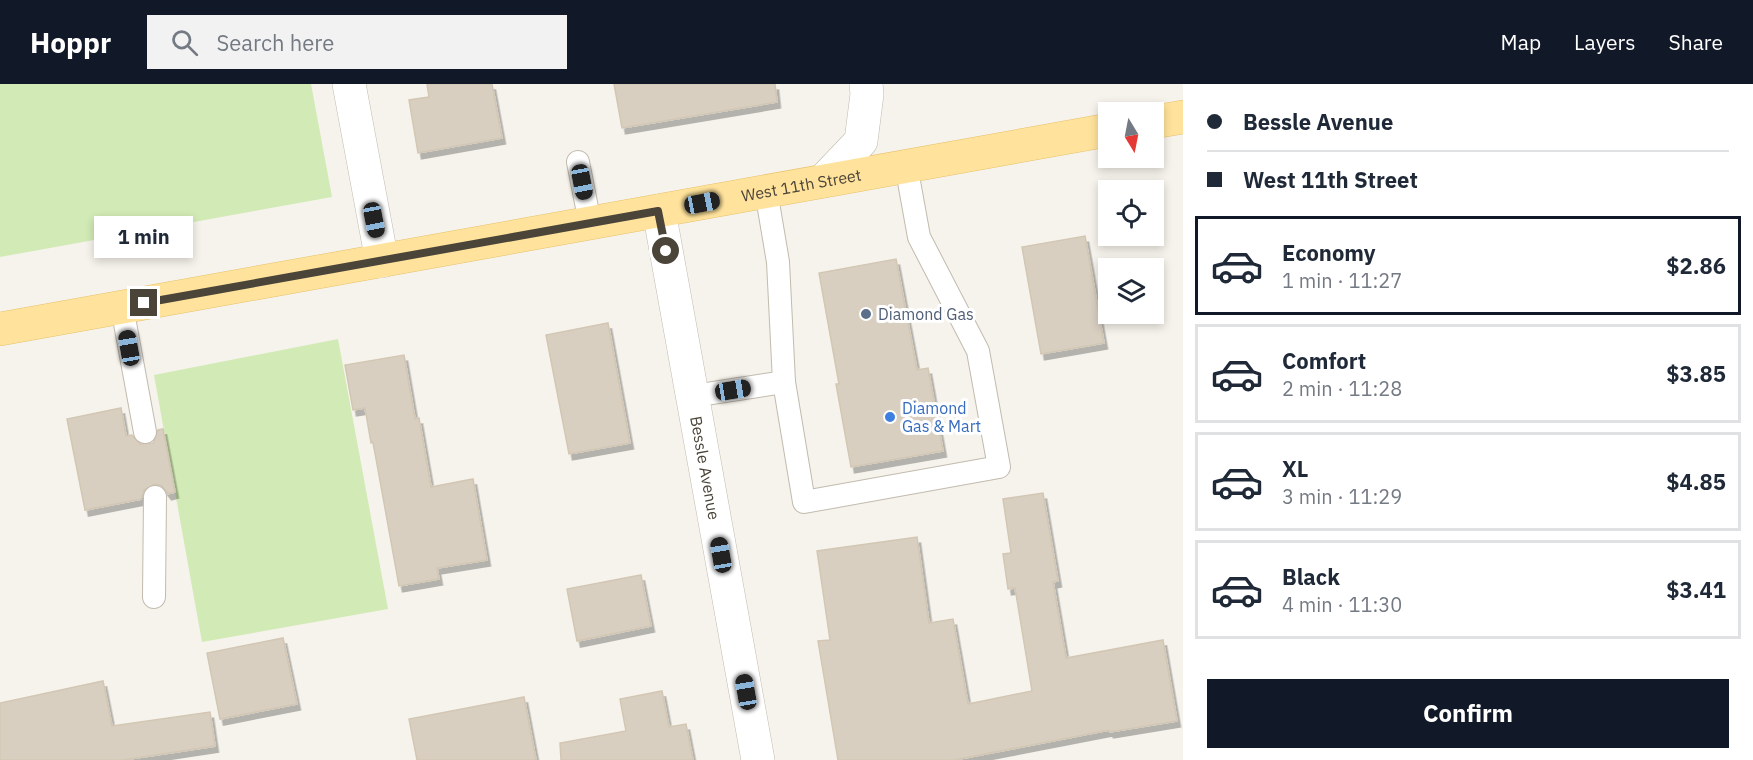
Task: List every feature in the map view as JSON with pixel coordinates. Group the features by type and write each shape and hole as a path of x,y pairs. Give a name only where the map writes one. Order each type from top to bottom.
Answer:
{"main road":[{"path":"1164,120 1183,117"},
{"name":"West 11th Street","path":"0,329 1098,132"}],"street":[{"path":"349,84 382,261"},
{"path":"823,181 861,141 867,94 866,84"},
{"name":"Bessle Avenue","path":"658,211 758,760"}],"lane":[{"path":"578,162 590,223"},
{"path":"766,191 778,262 784,382 804,502 999,467 978,351 919,237 906,165"},
{"path":"122,307 144,432"},
{"path":"693,396 784,382"},
{"path":"154,597 155,497"}],"green space":[{"path":"0,84 311,84 332,197 0,257"},
{"path":"338,339 388,609 202,642 154,375"}],"building":[{"path":"427,84 492,84 502,138 418,153 409,100 429,97"},
{"path":"614,84 775,84 777,102 622,128"},
{"path":"1085,236 1098,309 1098,324 1101,324 1104,343 1041,354 1022,247"},
{"path":"896,259 917,370 928,368 943,451 851,467 819,273"},
{"path":"608,323 630,443 569,454 546,335"},
{"path":"404,355 415,419 419,418 431,487 473,479 487,560 437,568 439,579 399,586 365,408 353,410 345,365"},
{"path":"121,408 126,436 132,435 140,444 153,443 158,430 163,429 175,492 168,494 162,486 155,484 144,490 141,499 85,510 67,419"},
{"path":"1043,493 1058,581 1053,582 1066,658 1163,640 1177,721 1110,732 1109,730 954,760 838,760 818,641 830,640 817,551 917,537 929,623 953,619 968,704 1032,691 1015,588 1008,589 1003,554 1011,553 1003,499"},
{"path":"641,575 651,626 577,641 567,589"},
{"path":"283,638 297,704 220,719 207,653"},
{"path":"103,681 112,726 210,712 215,746 123,760 0,760 0,703"},
{"path":"662,691 669,727 686,724 693,760 561,760 560,743 626,731 620,699"},
{"path":"524,697 536,760 417,760 409,719"}],"place":[{"name":"Diamond Gas","path":"866,314"},
{"name":"Diamond Gas & Mart","path":"890,417"}],"route":[{"path":"144,303 658,211 666,251"}]}
